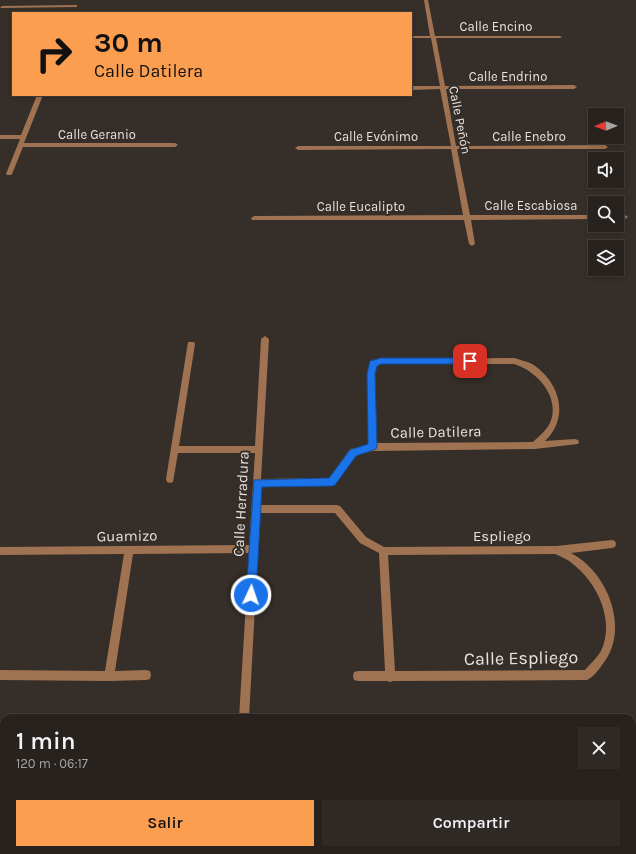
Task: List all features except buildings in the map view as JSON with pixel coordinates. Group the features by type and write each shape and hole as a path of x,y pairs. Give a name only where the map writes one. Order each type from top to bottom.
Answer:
{"street":[{"path":"73,12 78,0"},
{"name":"Calle Peñón","path":"426,0 472,244"},
{"path":"2,7 75,6"},
{"name":"Calle Encino","path":"412,37 560,37"},
{"name":"Calle Endrino","path":"412,88 574,87"},
{"path":"9,174 40,96"},
{"path":"0,136 24,136"},
{"name":"Calle Geranio","path":"20,145 175,145"},
{"name":"Calle Enebro","path":"454,147 605,147"},
{"name":"Calle Evónimo","path":"298,148 454,147"},
{"name":"Calle Escabiosa","path":"467,218 588,217"},
{"name":"Calle Eucalipto","path":"254,218 467,218"},
{"name":"Calle Herradura","path":"244,714 265,339"},
{"path":"170,479 191,344"},
{"path":"373,446 371,374 373,364 381,361 514,361 531,367 544,379 551,390 555,402 556,414 551,429 535,445"},
{"name":"Calle Datilera","path":"257,483 332,482 353,452 373,446 535,445 575,442"},
{"path":"175,449 259,450"},
{"path":"256,509 337,509 363,540 383,551 390,677"},
{"path":"556,550 612,544"},
{"name":"Guamizo","path":"0,551 253,548"},
{"path":"109,676 129,550"},
{"name":"Espliego","path":"383,551 556,550 578,561 594,578 604,594"},
{"name":"Calle Espliego","path":"358,676 587,675 606,652 611,630 609,611 604,594"},
{"path":"0,675 146,675"}],"route":[{"path":"251,595 257,483 332,482 353,452 373,446 371,374 373,364 381,361 470,361"}]}
